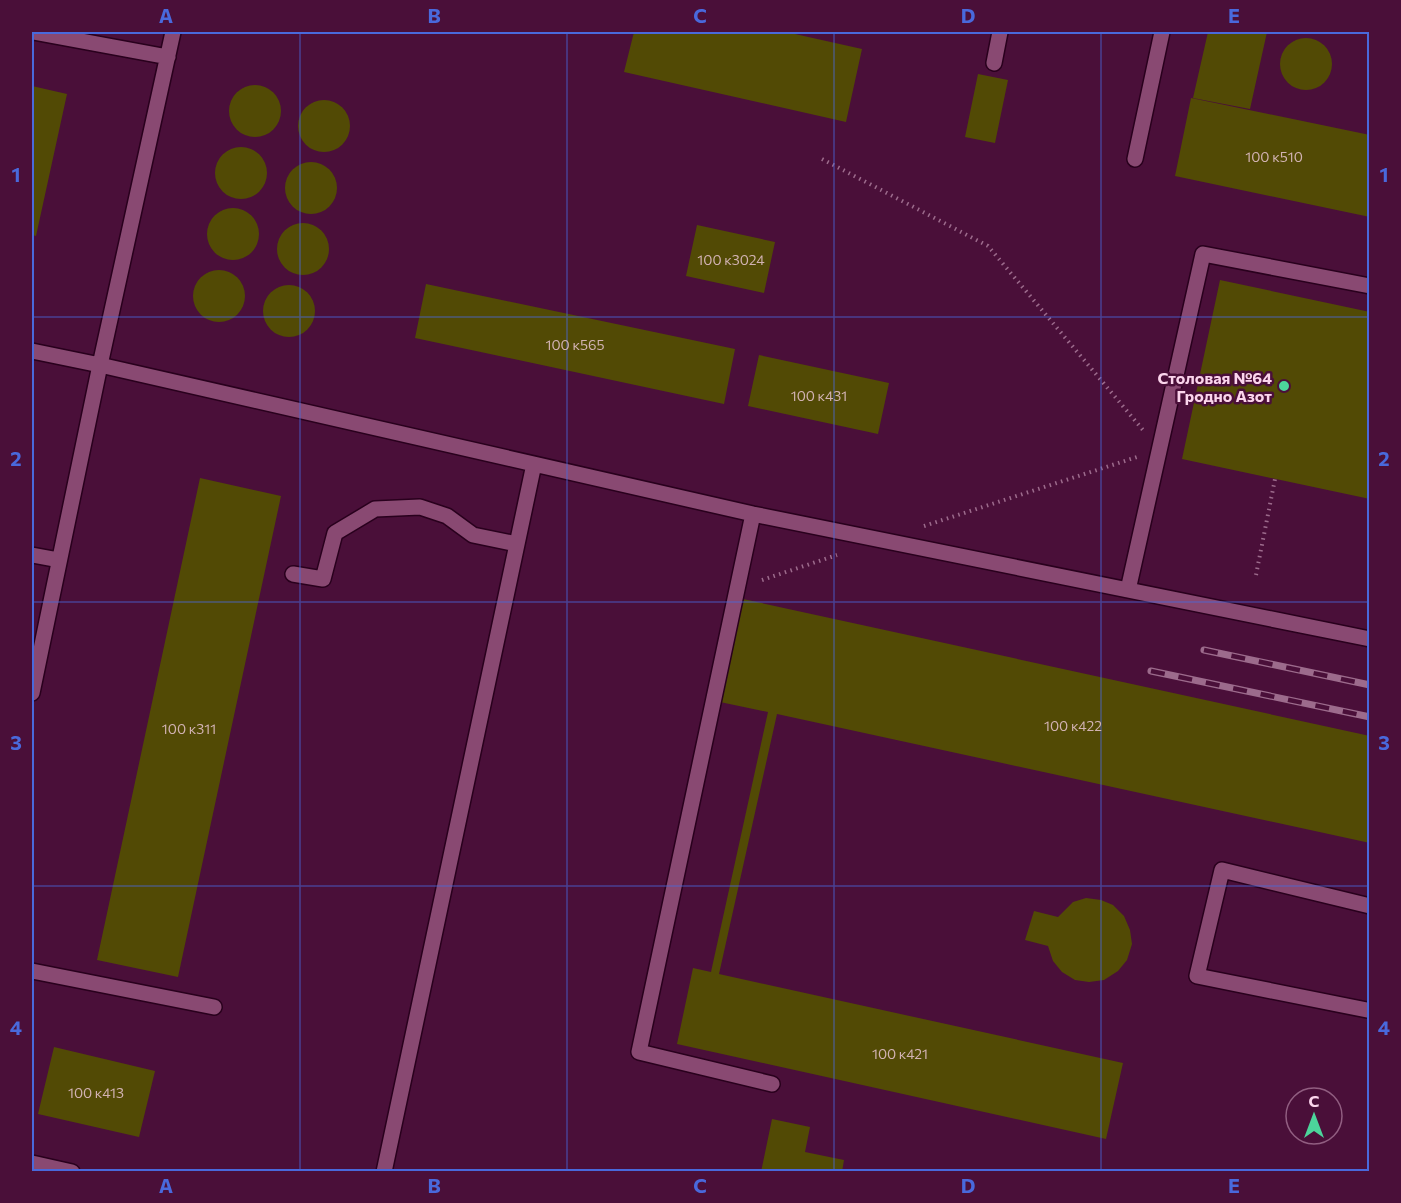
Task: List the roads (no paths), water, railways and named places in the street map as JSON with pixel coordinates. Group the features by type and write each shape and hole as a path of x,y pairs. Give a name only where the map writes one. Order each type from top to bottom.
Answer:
{"lane":[{"path":"33,32 168,57"},
{"path":"32,693 100,365 173,32"},
{"path":"993,63 1000,32"},
{"path":"1135,159 1162,32"},
{"path":"1128,590 1203,254 1370,286"},
{"path":"32,351 753,514 1370,639"},
{"path":"384,1172 534,464"},
{"path":"293,574 323,579 335,533 375,509 420,507 447,516 473,535 517,544"},
{"path":"753,514 639,1052 772,1084"},
{"path":"32,555 59,560"},
{"path":"1370,906 1222,870 1197,976 1370,1010"},
{"path":"32,971 214,1007"},
{"path":"32,1163 72,1172"}],"railway":[{"path":"1204,650 1370,685"},
{"path":"1151,671 1370,717"}],"place":[{"name":"Столовая №64 Гродно Азот","path":"1284,386"}]}
